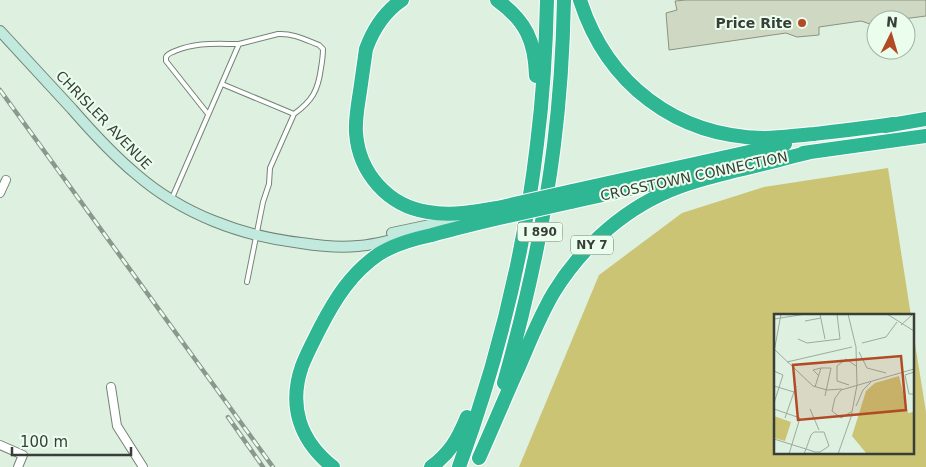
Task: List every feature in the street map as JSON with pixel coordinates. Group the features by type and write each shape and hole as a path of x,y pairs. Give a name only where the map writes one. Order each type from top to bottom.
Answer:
{"highway":[{"path":"402,0 388,11 381,20 372,34 366,49 356,120 357,144 360,156 371,176 386,193 416,209 451,214 496,214"},
{"path":"497,0 518,19 532,41 535,60 537,144"},
{"name":"I 890","path":"459,467 475,421 504,322 520,251 537,144 544,73 547,0"},
{"name":"I 890","path":"478,462 498,403 512,352 528,290 539,236 557,119 564,0"},
{"path":"580,0 590,28 615,68 656,105 691,124 714,132 766,138 893,124"},
{"name":"CROSSTOWN CONNECTION","path":"333,467 316,452 299,421 296,398 299,376 303,364 336,298 351,278 378,255 399,244 463,226 496,214 572,197 766,148 851,131 926,120"},
{"name":"CROSSTOWN CONNECTION","path":"572,197 811,152 926,136"},
{"name":"NY 7","path":"478,462 531,340 554,294 577,260 605,232 639,206 679,187 811,152"},
{"path":"431,467 448,453 455,443 494,357"}],"street":[{"name":"CHRISLER AVENUE","path":"0,31 110,151 153,188 171,200 212,221 256,235 292,242 330,246 358,246 463,226"},
{"path":"0,193 6,180"},
{"name":"CHRISLER AVENUE","path":"315,245 344,243 460,218 496,214"},
{"path":"111,387 117,426 143,467"},
{"path":"0,445 23,455 18,467"}],"lane":[{"path":"208,114 166,61 168,54 189,46 238,44 278,34 291,35 319,45 323,49 320,77 316,91 301,109 294,114 270,168 270,184 263,202 247,282"},
{"path":"171,200 238,44"},
{"path":"222,84 294,114"}],"shaded area":[{"path":"888,168 911,314 774,314 774,454 914,454 914,337 926,412 926,467 519,467 599,275 682,213 764,187"}],"building":[{"path":"926,0 926,16 916,17 916,10 866,10 866,23 861,21 819,27 819,35 797,37 786,33 669,50 666,13 677,10 675,1"}],"railway":[{"path":"0,90 273,467"},
{"path":"228,417 263,467"}],"place":[{"name":"Price Rite","path":"802,23"}]}
